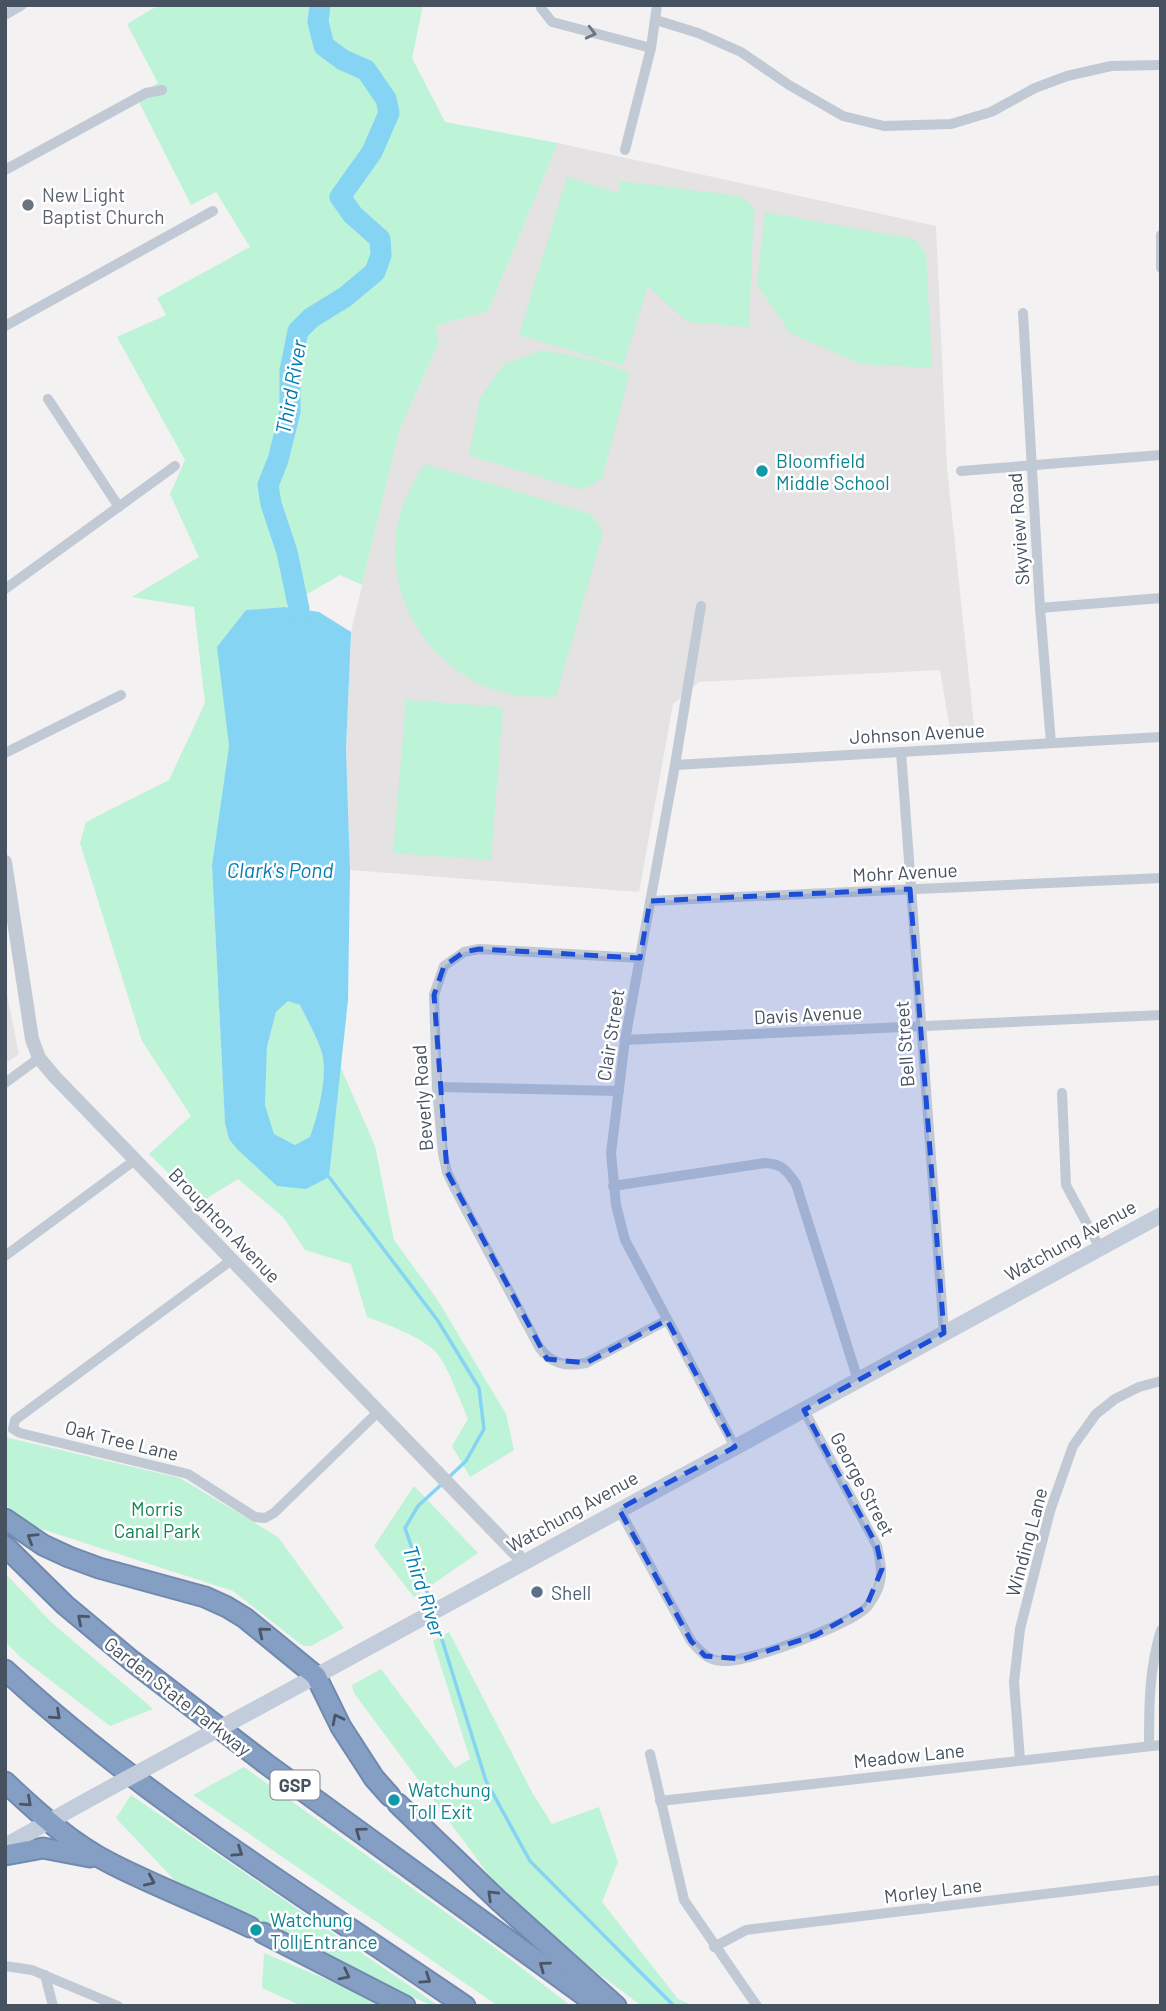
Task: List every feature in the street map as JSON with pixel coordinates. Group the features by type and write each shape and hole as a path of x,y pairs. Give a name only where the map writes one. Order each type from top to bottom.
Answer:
{"highway":[{"path":"5,1519 43,1545 69,1557 227,1606 316,1676 341,1727 374,1778 498,1900 616,2006"},
{"name":"Garden State Parkway","path":"5,1546 65,1605 132,1661 265,1763 599,2006"},
{"path":"5,1670 72,1730 141,1784 466,2006"},
{"path":"5,1782 49,1822 112,1864 256,1930 405,2006"},
{"path":"5,1856 43,1848 63,1850 112,1864"}],"main road":[{"name":"Watchung Avenue","path":"5,1846 1161,1214"}],"street":[{"path":"5,15 22,5"},
{"path":"541,5 552,22 651,48"},
{"path":"625,150 651,48 657,5"},
{"path":"656,20 698,33 741,52 800,93 843,116 884,126 951,124 991,112 1035,88 1067,75 1111,66 1161,65"},
{"path":"5,170 146,93 162,90"},
{"path":"5,326 213,211"},
{"path":"1161,235 1161,268"},
{"name":"Skyview Road","path":"1023,313 1040,608 1051,743"},
{"path":"48,398 119,507"},
{"path":"961,471 1161,455"},
{"path":"5,590 175,466"},
{"path":"1040,608 1161,598"},
{"name":"Clair Street","path":"701,606 625,1040 611,1153 613,1186 619,1223 625,1240 735,1447"},
{"path":"5,753 121,695"},
{"name":"Johnson Avenue","path":"675,765 1161,737"},
{"name":"Bell Street","path":"901,752 944,1333"},
{"name":"Broughton Avenue","path":"5,862 32,1039 39,1058 523,1561"},
{"name":"Mohr Avenue","path":"650,901 1161,878"},
{"name":"Beverly Road","path":"640,957 479,949 454,957 444,966 434,995 437,1087 447,1172 547,1359 573,1366 586,1363 667,1320"},
{"name":"Davis Avenue","path":"625,1040 1161,1015"},
{"path":"5,1083 39,1058"},
{"path":"437,1087 619,1090"},
{"path":"1062,1093 1066,1185 1100,1248"},
{"path":"5,1256 135,1160"},
{"path":"613,1186 765,1163 780,1164 796,1184 858,1380"},
{"name":"Oak Tree Lane","path":"233,1259 15,1420 13,1429 20,1433 188,1474 255,1517 265,1518 274,1513 379,1411"},
{"name":"Winding Lane","path":"1020,1760 1014,1682 1020,1629 1050,1511 1073,1446 1096,1414 1115,1399 1139,1387 1161,1381"},
{"name":"George Street","path":"619,1509 691,1641 705,1656 719,1661 743,1658 816,1635 866,1607 878,1591 882,1569 877,1546 804,1410"},
{"path":"1155,1745 1149,1698 1154,1652 1161,1630"},
{"name":"Meadow Lane","path":"660,1801 1155,1745"},
{"path":"650,1754 684,1900 757,2006"},
{"name":"Morley Lane","path":"714,1947 746,1930 1161,1880"},
{"path":"5,1966 17,1966 45,1975 118,2006"},
{"path":"45,1975 52,2006"}],"highlighted area":[{"path":"910,889 944,1333 804,1410 877,1546 882,1569 866,1607 816,1635 743,1659 705,1656 691,1641 619,1509 735,1447 667,1320 586,1363 547,1359 447,1172 434,995 444,966 464,952 479,949 640,958 650,901"}],"shaded area":[{"name":"Bloomfield Middle School","path":"558,143 936,226 947,468 975,735 951,736 940,670 699,682 673,704 639,892 350,870 346,749 351,632 399,431 439,342 435,326 488,311"},
{"path":"5,985 19,1054 5,1064"}],"green space":[{"path":"159,5 423,5 412,58 445,122 558,143 488,311 435,326 439,342 399,431 362,585 340,575 285,607 246,610 218,647 229,747 212,865 225,1124 229,1139 329,1177 340,1066 375,1146 394,1240 437,1299 506,1414 514,1450 470,1477 452,1446 468,1419 443,1362 433,1349 418,1339 367,1317 351,1264 305,1250 283,1217 238,1179 199,1203 149,1154 191,1116 142,1041 80,843 86,822 169,780 205,703 194,607 132,597 199,557 170,494 185,460 117,337 166,315 157,298 250,247 216,192 191,205 136,96 158,83 127,24"},
{"path":"567,177 619,193 620,181 740,196 754,208 749,327 687,322 648,286 623,366 519,335"},
{"path":"765,212 915,239 926,254 932,368 861,364 790,333 757,284"},
{"path":"543,350 597,361 630,373 602,478 582,490 469,455 480,398 504,364"},
{"path":"425,464 591,514 603,533 556,697 516,695 478,682 435,651 419,630 399,581 395,554 401,510 411,486"},
{"path":"406,700 503,707 491,860 393,853"},
{"path":"288,1000 300,1005 319,1044 324,1070 319,1106 310,1137 295,1145 274,1134 265,1105 267,1047 276,1012"},
{"name":"Morris Canal Park","path":"5,1437 180,1478 278,1537 344,1628 311,1646 303,1646 233,1591 26,1524 5,1504"},
{"path":"414,1486 478,1553 414,1597 374,1546"},
{"path":"5,1573 51,1622 153,1709 110,1726 19,1656 5,1641"},
{"path":"449,1632 533,1794 552,1824 599,1807 618,1862 602,1902 678,1999 694,2006 642,2006 517,1913 354,1693 352,1685 381,1669 455,1768 470,1759 433,1641"},
{"path":"244,1767 571,2006 498,2006 193,1795"},
{"path":"131,1795 439,2006 432,2006 181,1887 116,1818"},
{"path":"264,1953 384,2006 302,2006 262,1988"}],"water":[{"name":"Clark's Pond","path":"285,607 319,612 351,632 346,749 350,870 348,1000 329,1177 306,1189 277,1186 237,1149 229,1139 225,1124 212,865 229,746 217,647 246,610","holes":["288,1001 300,1005 319,1044 324,1070 319,1106 310,1137 295,1145 274,1134 265,1105 267,1047 276,1012"]}],"waterway":[{"name":"Third River","path":"299,609 287,552 271,504 268,485 278,460 290,412 290,371 298,331 311,318 345,297 375,272 381,255 380,239 353,215 340,197 372,152 389,113 386,99 366,70 343,60 324,46 318,22 320,5"},
{"name":"Third River","path":"329,1177 438,1321 479,1388 484,1429 466,1461 448,1478"},
{"name":"Third River","path":"432,1607 405,1528 418,1506 443,1483"},
{"name":"Third River","path":"435,1617 486,1781 530,1861 674,2006"}],"place":[{"name":"New Light Baptist Church","path":"28,205"},
{"name":"Bloomfield Middle School","path":"762,471"},
{"name":"Shell","path":"537,1592"},
{"name":"Watchung Toll Exit","path":"394,1800"},
{"name":"Watchung Toll Entrance","path":"256,1930"}]}
